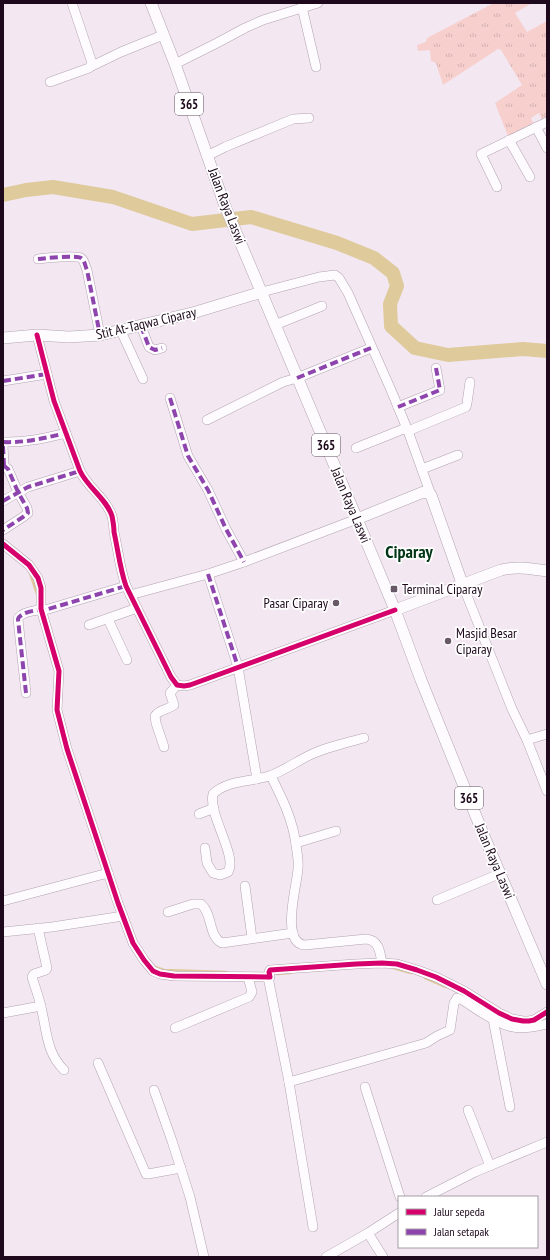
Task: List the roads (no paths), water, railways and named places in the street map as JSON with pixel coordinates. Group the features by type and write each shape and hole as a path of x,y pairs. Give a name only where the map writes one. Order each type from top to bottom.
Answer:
{"main road":[{"name":"Jalan Raya Laswi","path":"151,3 175,64 225,206 395,610 421,680 500,874 547,984"},
{"name":"Stit At-Taqwa Ciparay","path":"3,338 37,335 69,337 100,335 196,312 262,292"},
{"path":"357,519 421,493 426,492 431,495 462,583"},
{"path":"395,610 462,583 501,570 522,568 547,571"}],"street":[{"path":"72,3 91,61 90,67"},
{"path":"175,64 217,44 244,28 302,7 318,3"},
{"path":"302,7 316,67"},
{"path":"50,82 90,67 163,35"},
{"path":"207,156 225,147 293,120 309,118"},
{"path":"497,187 480,154 547,122"},
{"path":"536,127 547,148"},
{"path":"509,140 530,177"},
{"path":"38,259 75,257 82,259 87,270 100,335"},
{"path":"262,292 305,280 335,275 339,278 343,283 398,407 431,495"},
{"path":"275,325 322,306"},
{"path":"141,326 149,347 155,350 162,348"},
{"path":"121,330 143,378"},
{"path":"37,335 54,401 80,471 84,479 105,502 112,518 122,573 128,591 171,677 177,685 190,685 395,610"},
{"path":"207,420 283,382 297,378 371,348"},
{"path":"398,407 440,390 436,368"},
{"path":"3,381 47,374"},
{"path":"356,448 466,407 470,382"},
{"path":"170,398 188,456 208,490 226,529 244,562"},
{"path":"3,442 38,439 66,433"},
{"path":"3,446 4,466 8,469 28,513 3,530"},
{"path":"422,469 458,455"},
{"path":"3,501 28,488 80,471"},
{"path":"26,693 18,619 23,614 208,574 244,562 357,519"},
{"path":"3,544 29,565 38,578 41,588 41,609 59,671 57,710 67,749 108,873 137,950 147,965 156,972 174,976 248,977 269,975"},
{"path":"208,574 238,667 257,779"},
{"path":"462,583 512,709 547,791"},
{"path":"89,625 137,608"},
{"path":"108,619 127,660"},
{"path":"164,747 155,716 158,712 173,706 174,704 170,693 177,685"},
{"path":"526,740 547,734"},
{"path":"205,848 207,863 213,873 220,875 228,872 230,868 229,855 214,808 214,792 230,785 271,776 312,754 364,738"},
{"path":"271,776 288,810 296,843 298,868 292,909 293,933 295,940 298,944 302,945 366,939 371,940 377,945 382,963"},
{"path":"199,814 214,808"},
{"path":"296,843 336,831"},
{"path":"3,901 108,873"},
{"path":"437,900 500,874"},
{"path":"245,886 252,938"},
{"path":"168,912 193,904 200,904 204,907 208,914 214,933 222,943 293,933"},
{"path":"3,932 123,916"},
{"path":"38,928 47,968 46,970 34,974 32,977 41,1006 51,1051 64,1070"},
{"path":"312,1227 289,1082 269,971 382,963 397,964 436,977 493,1019 505,1021 529,1021 534,1020 547,1012"},
{"path":"175,1028 248,998 252,992 248,977"},
{"path":"462,995 505,1021 520,1028 547,1024"},
{"path":"289,1082 426,1044 439,1034 450,1030 454,1003 456,998 462,995"},
{"path":"3,1014 41,1006"},
{"path":"493,1019 510,1107"},
{"path":"98,1063 146,1174 181,1168"},
{"path":"365,1087 400,1196"},
{"path":"154,1090 190,1197 204,1257"},
{"path":"468,1110 490,1166"},
{"path":"428,1196 490,1166 547,1142"},
{"path":"326,1257 398,1215"},
{"path":"368,1233 383,1257"}],"waterway":[{"path":"3,195 26,190 53,187 113,197 192,224 251,217 337,243 374,258 393,273 397,286 390,304 391,326 415,348 448,355 523,349 547,351"},
{"path":"30,573 37,594"},
{"path":"152,966 164,970 226,972"},
{"path":"393,968 411,973"},
{"path":"277,974 290,973"},
{"path":"425,978 446,987"}],"place":[{"name":"Terminal Ciparay","path":"394,589"},
{"name":"Pasar Ciparay","path":"336,603"},
{"name":"Masjid Besar Ciparay","path":"448,641"}],"district":[{"name":"Ciparay","path":"409,552"}]}
